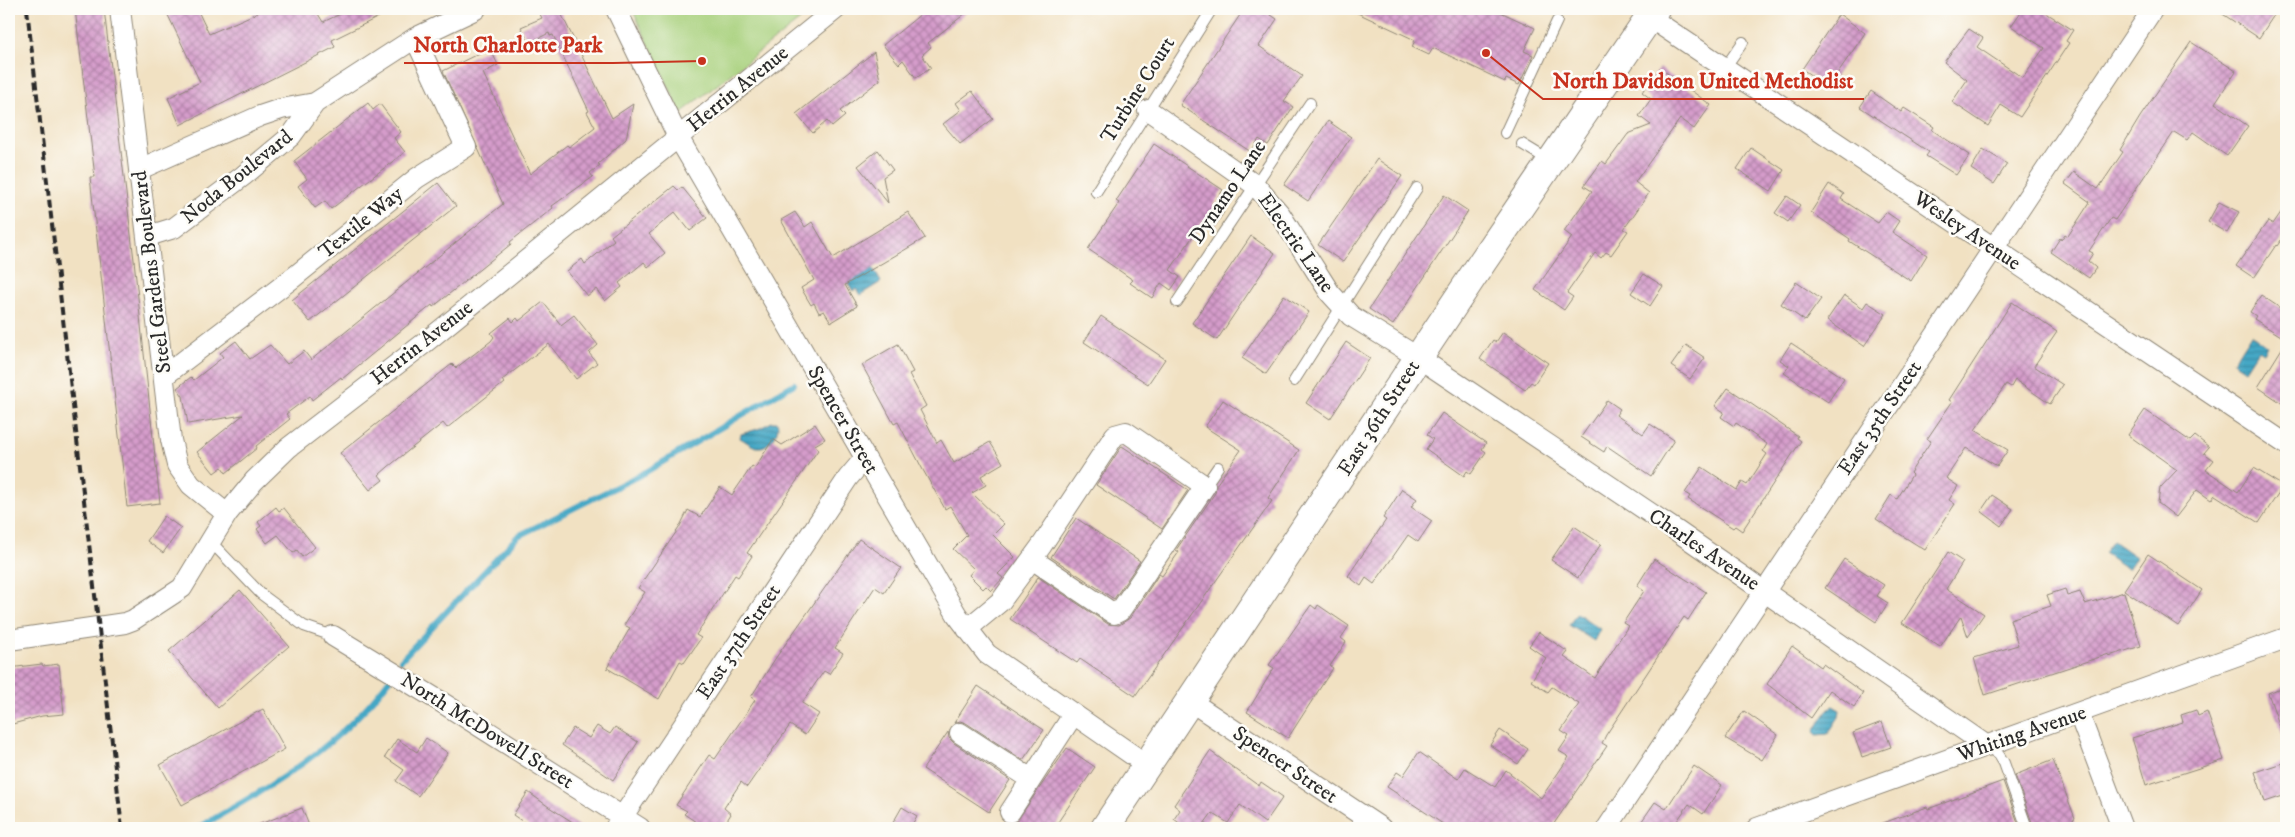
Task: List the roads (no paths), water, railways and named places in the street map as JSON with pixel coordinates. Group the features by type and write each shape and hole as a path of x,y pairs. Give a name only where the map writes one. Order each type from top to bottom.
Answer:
{"street":[{"name":"Steel Gardens Boulevard","path":"120,9 171,440 177,465 192,485 227,514"},
{"name":"Noda Boulevard","path":"140,168 260,116 315,103 415,38 476,9"},
{"name":"Spencer Street","path":"616,9 678,137 967,629 987,654 1147,765"},
{"name":"Herrin Avenue","path":"11,635 84,629 134,620 182,588 227,514 254,481 288,448 422,345 836,9"},
{"name":"East 35th Street","path":"1607,828 2153,9"},
{"name":"Wesley Avenue","path":"1652,13 1724,69 2286,444"},
{"name":"East 36th Street","path":"1105,828 1652,13"},
{"name":"Textile Way","path":"164,376 294,277 417,178 466,147 415,38"},
{"name":"Noda Boulevard","path":"148,236 174,228 243,176 291,136 315,103"},
{"name":"Electric Lane","path":"1148,110 1255,185 1280,214 1330,293 1351,316 1419,358"},
{"name":"Charles Avenue","path":"1419,358 1764,591 1986,746"},
{"path":"967,629 1001,601 1032,559 1115,435 1126,432 1205,486 1120,611 1114,614 1032,559"},
{"name":"East 37th Street","path":"619,823 848,478 865,458"},
{"name":"North McDowell Street","path":"333,636 446,704 619,823 640,828"},
{"name":"Whiting Avenue","path":"1757,828 2079,714 2286,638"},
{"name":"Spencer Street","path":"1190,701 1381,828"},
{"path":"2079,714 2122,828"},
{"path":"1010,812 1073,715"},
{"path":"960,732 1031,779"}],"lane":[{"name":"Turbine Court","path":"1096,192 1212,9"},
{"path":"1505,133 1557,21"},
{"path":"1724,69 1742,42"},
{"name":"Dynamo Lane","path":"1177,302 1310,103"},
{"path":"1522,144 1551,162"},
{"path":"1294,381 1418,188"},
{"path":"1205,486 1218,467"},
{"path":"210,541 261,594 304,626 333,636"},
{"path":"1986,746 1999,755 2004,763 2026,828"}],"water":[{"path":"873,268 881,282 860,295 856,289 853,291 848,283"},
{"path":"2251,334 2267,346 2263,353 2258,350 2245,370 2233,362"},
{"path":"772,422 777,422 776,434 764,446 755,446 740,438 741,434"},
{"path":"2113,541 2136,557 2128,569 2104,553"},
{"path":"1577,613 1600,629 1594,641 1569,625"},
{"path":"1833,706 1840,710 1839,717 1828,734 1817,735 1814,732 1829,708"}],"waterway":[{"path":"401,660 518,536 646,472 794,384"},
{"path":"198,828 302,764 348,726 389,680"}],"railway":[{"path":"27,9 122,828"}],"place":[{"name":"North Davidson United Methodist","path":"1486,53"},
{"name":"North Charlotte Park","path":"702,61"}]}
